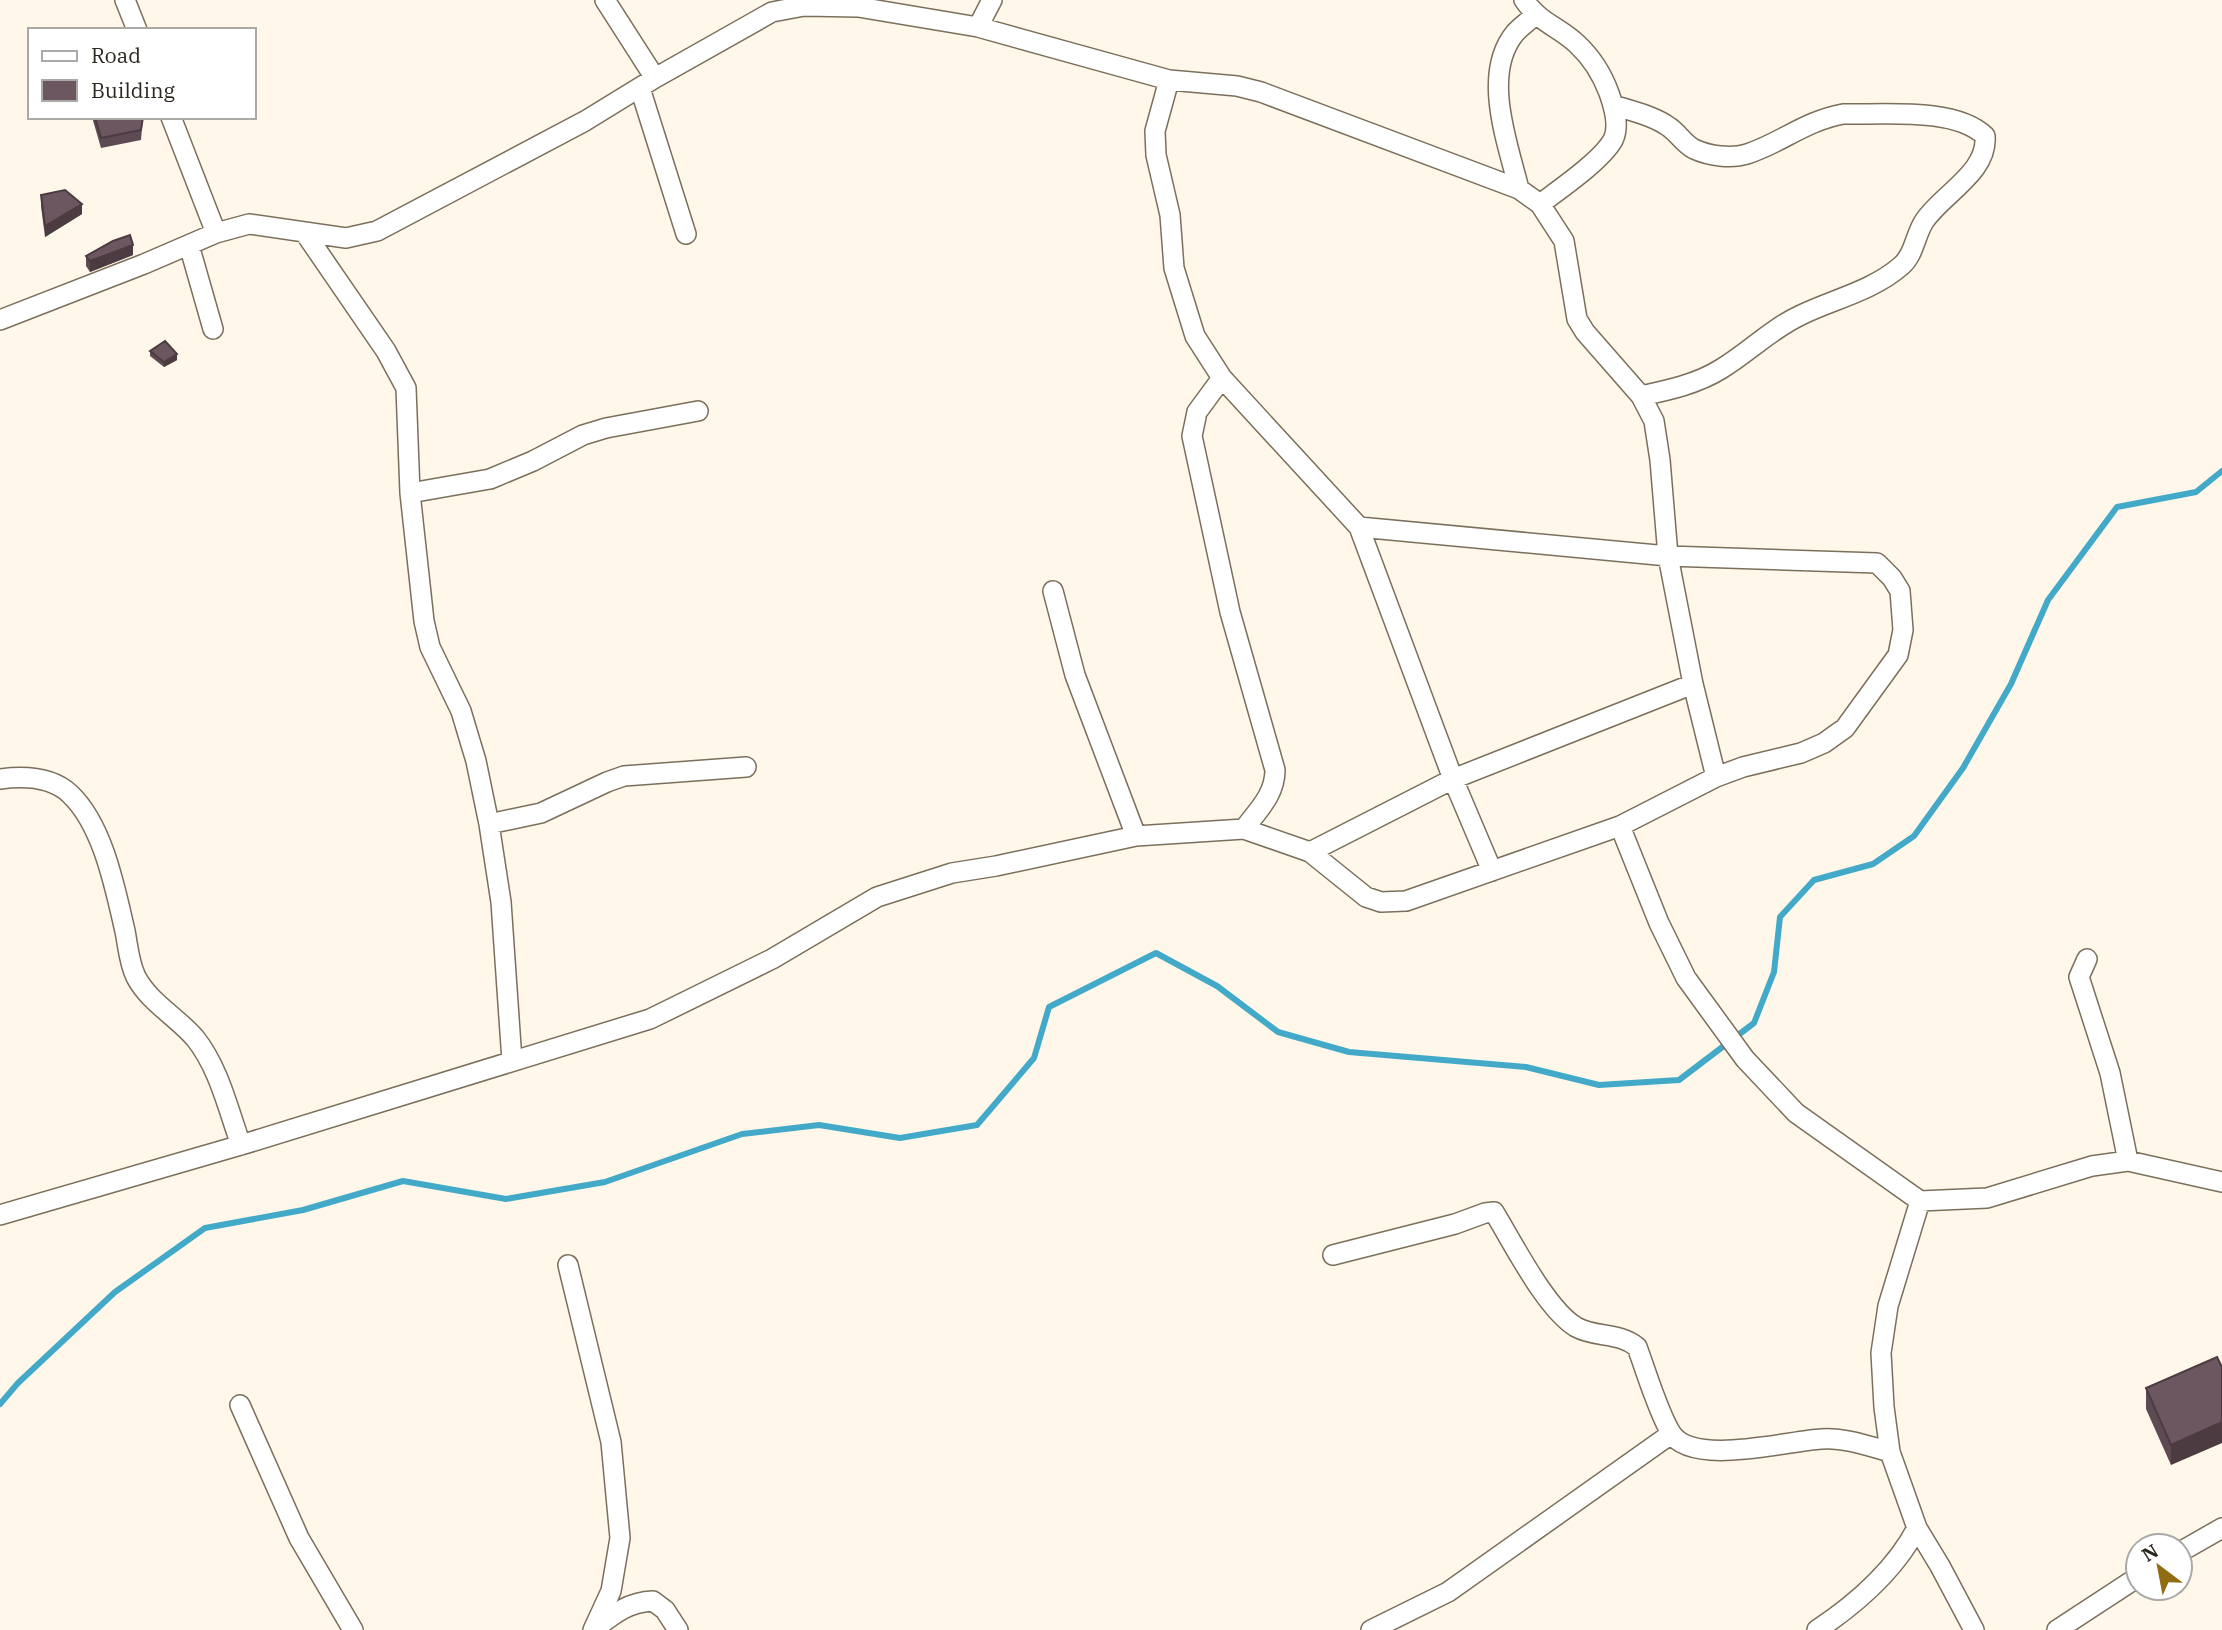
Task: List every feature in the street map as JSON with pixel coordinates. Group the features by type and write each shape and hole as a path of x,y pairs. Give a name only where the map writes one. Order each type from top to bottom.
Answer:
{"street":[{"path":"125,0 136,28"},
{"path":"605,0 647,83 686,234"},
{"path":"978,27 992,0"},
{"path":"0,320 216,233 249,224 345,238 377,231 585,121 772,12 804,6 859,4 978,27 1169,80 1237,86 1261,92 1520,189 1540,204 1564,241 1577,319 1585,332 1641,396 1654,421 1668,556 1693,684 1716,777"},
{"path":"1520,189 1499,109 1499,79 1503,53 1529,8 1576,43 1595,65 1604,79 1613,106 1616,128 1613,140 1601,154 1540,204"},
{"path":"1169,80 1155,131 1156,155 1170,215 1174,268 1195,337 1222,378 1359,527 1453,779 1492,871"},
{"path":"1613,106 1669,126 1692,148 1725,157 1750,153 1792,131 1843,114 1944,117 1977,128 1985,136 1986,147 1973,170 1925,219 1903,265 1884,278 1783,325 1721,369 1680,388 1641,396"},
{"path":"172,119 216,233"},
{"path":"305,233 404,380 409,418 410,493 424,621 430,647 461,711 476,761 489,824 501,902 512,1061"},
{"path":"189,245 213,329"},
{"path":"1222,378 1197,412 1192,436 1230,612 1275,771 1275,783 1270,795 1244,829"},
{"path":"410,493 490,479 533,461 583,435 606,428 698,411"},
{"path":"0,1215 241,1145 650,1019 772,959 877,897 952,873 1136,836 1244,829 1310,852 1366,897 1381,902 1406,901 1620,827 1716,777 1743,767 1801,753 1824,743 1845,728 1898,655 1903,630 1900,591 1877,563 1668,556 1359,527"},
{"path":"1053,591 1075,675 1136,836"},
{"path":"1310,852 1453,779 1693,684"},
{"path":"489,824 541,813 624,776 746,767"},
{"path":"0,779 23,776 63,788 92,823 116,893 132,968 150,995 195,1038 208,1057 241,1145"},
{"path":"1620,827 1658,923 1686,978 1745,1059 1796,1113 1920,1201 1987,1198 2092,1166 2128,1161 2222,1182"},
{"path":"2087,959 2079,977 2110,1073 2128,1161"},
{"path":"1920,1201 1888,1306 1881,1353 1884,1408 1890,1452 1917,1528 1973,1630"},
{"path":"1333,1255 1494,1212 1558,1312 1588,1334 1611,1335 1630,1341 1637,1347 1671,1434 1683,1444 1731,1452 1824,1438 1890,1452"},
{"path":"568,1265 611,1442 620,1538 611,1591 593,1630"},
{"path":"240,1405 299,1538 353,1630"},
{"path":"1371,1630 1448,1592 1671,1434"},
{"path":"1817,1630 1848,1609 1884,1573 1917,1528"},
{"path":"2194,1544 2222,1528"},
{"path":"2057,1630 2124,1586"},
{"path":"593,1630 620,1609 638,1601 653,1601 665,1610 678,1630"}],"building":[{"path":"96,119 143,119 141,130 101,138"},
{"path":"65,190 82,204 45,226 41,195"},
{"path":"130,235 133,245 90,261 86,256 113,241"},
{"path":"165,341 177,354 164,362 150,351"},
{"path":"2217,1357 2222,1367 2222,1422 2171,1445 2146,1388"}],"waterway":[{"path":"0,1404 18,1383 115,1292 205,1228 303,1210 403,1181 506,1199 605,1182 742,1134 819,1125 900,1138 977,1125 1034,1058 1049,1007 1156,953 1217,986 1278,1032 1349,1052 1526,1067 1599,1085 1679,1080 1754,1023 1774,972 1780,917 1814,880 1873,864 1914,836 1963,768 2011,684 2048,600 2117,507 2196,492 2222,471"}]}
